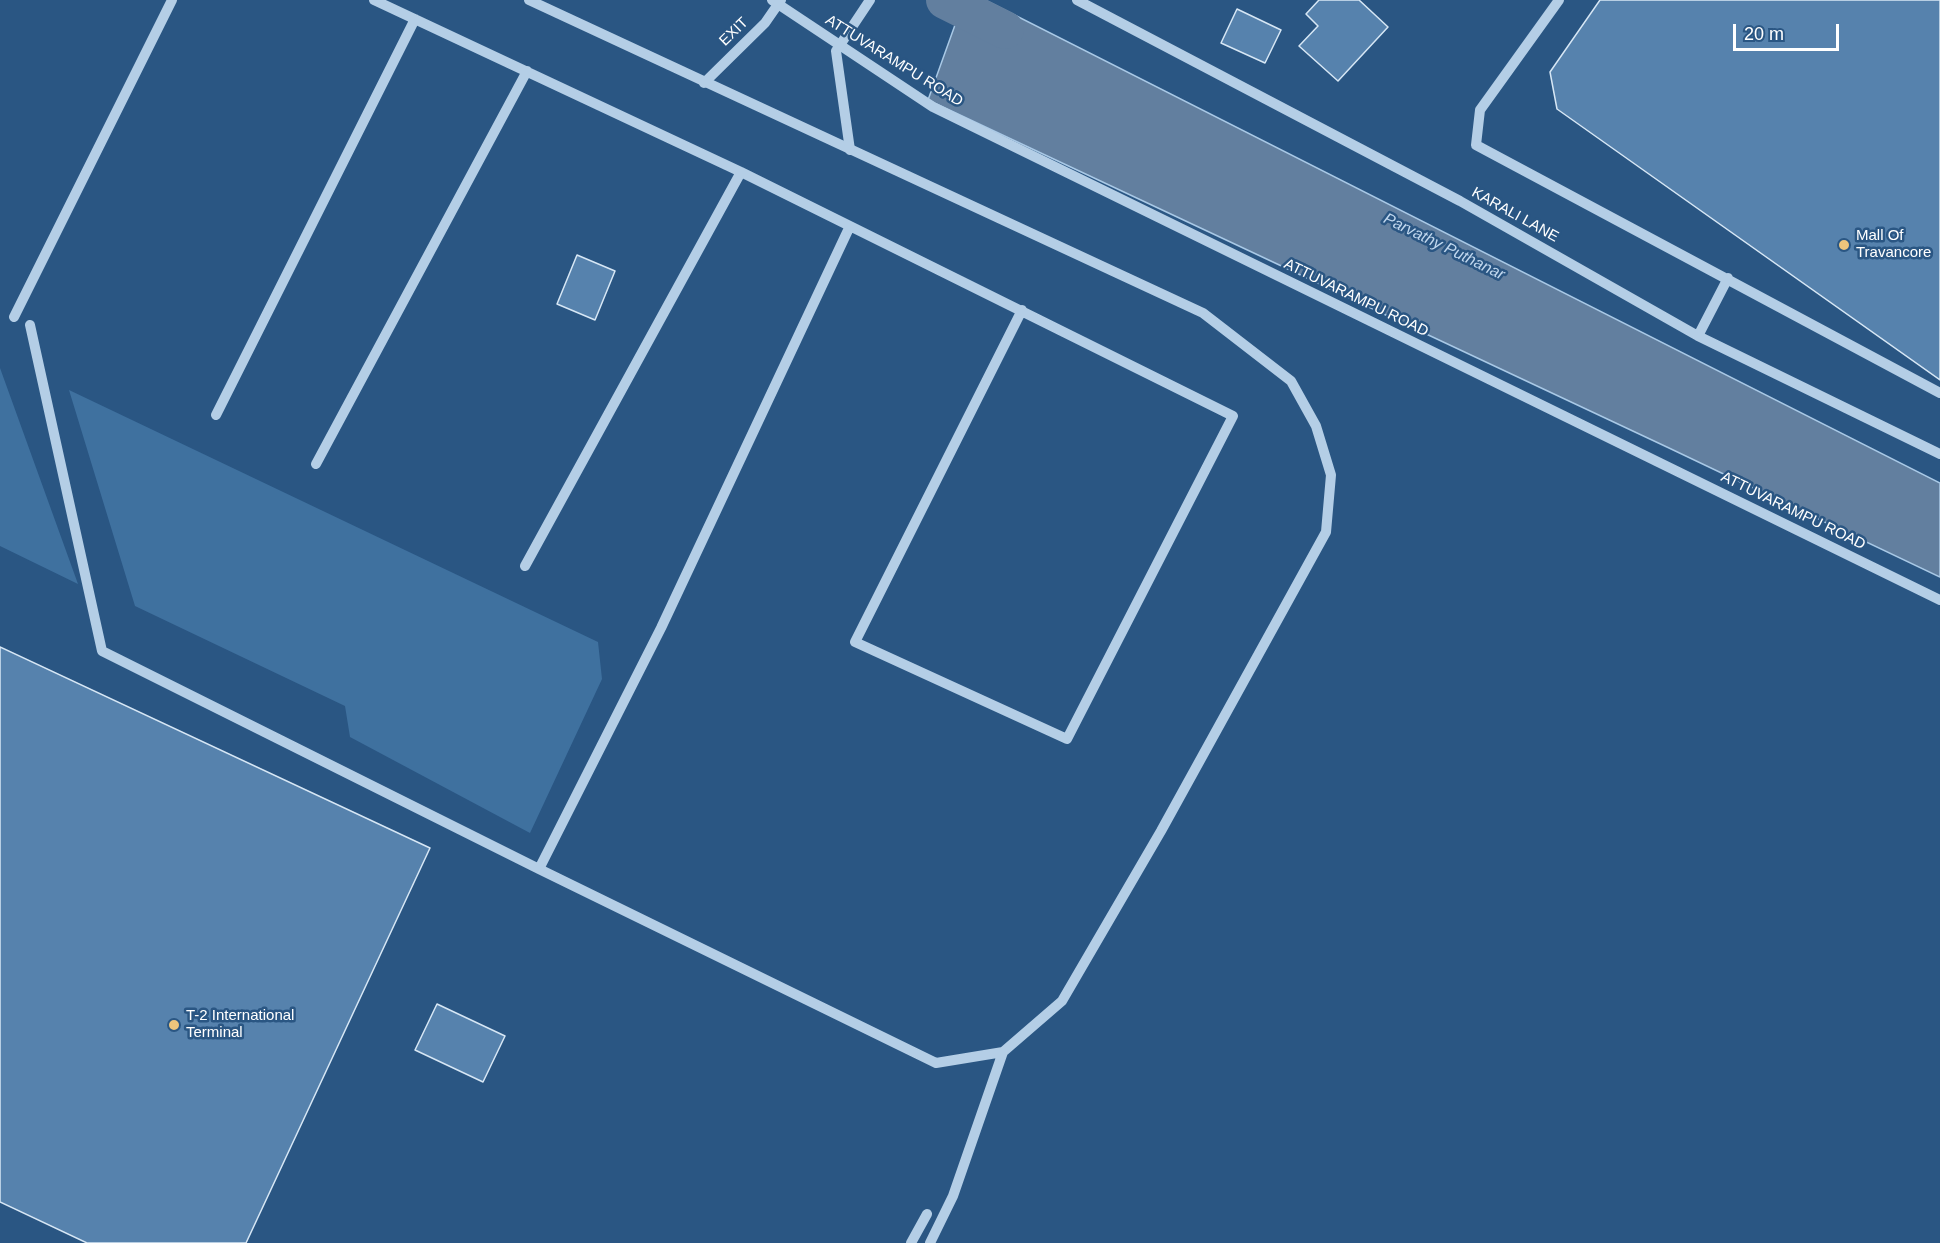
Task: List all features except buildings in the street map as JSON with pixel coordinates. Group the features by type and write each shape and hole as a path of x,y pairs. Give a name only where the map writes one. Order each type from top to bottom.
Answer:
{"street":[{"path":"14,317 172,0"},
{"path":"374,0 741,172 1022,310 1233,416 1067,739 855,642 1022,310"},
{"path":"529,0 1203,313 1291,381 1316,426 1331,475 1326,532 1161,831 1062,1001 1003,1052 953,1196 930,1243"},
{"name":"ATTUVARAMPU ROAD","path":"772,0 933,107 1940,600"},
{"name":"EXIT","path":"704,82 765,23 781,0"},
{"path":"850,150 836,51 870,0"},
{"name":"KARALI LANE","path":"1077,0 1460,201 1698,336 1940,454"},
{"path":"1559,0 1480,110 1476,145 1940,393"},
{"path":"216,414 415,19"},
{"path":"316,464 527,71"},
{"path":"525,566 741,172"},
{"path":"539,869 661,628 850,226"},
{"path":"1698,336 1728,278"},
{"path":"30,325 102,651 539,869 936,1063 1003,1052"},
{"path":"911,1243 927,1214"}],"shaded area":[{"path":"0,368 78,584 0,546"},
{"path":"69,390 598,642 602,679 530,833 350,737 345,706 135,606"}],"water":[{"path":"964,0 985,0 1940,483 1940,577 928,100"}],"waterway":[{"name":"Parvathy Puthanar","path":"945,0 1005,30"}],"place":[{"name":"Mall Of Travancore","path":"1844,245"},
{"name":"T-2 International Terminal","path":"174,1025"}]}
